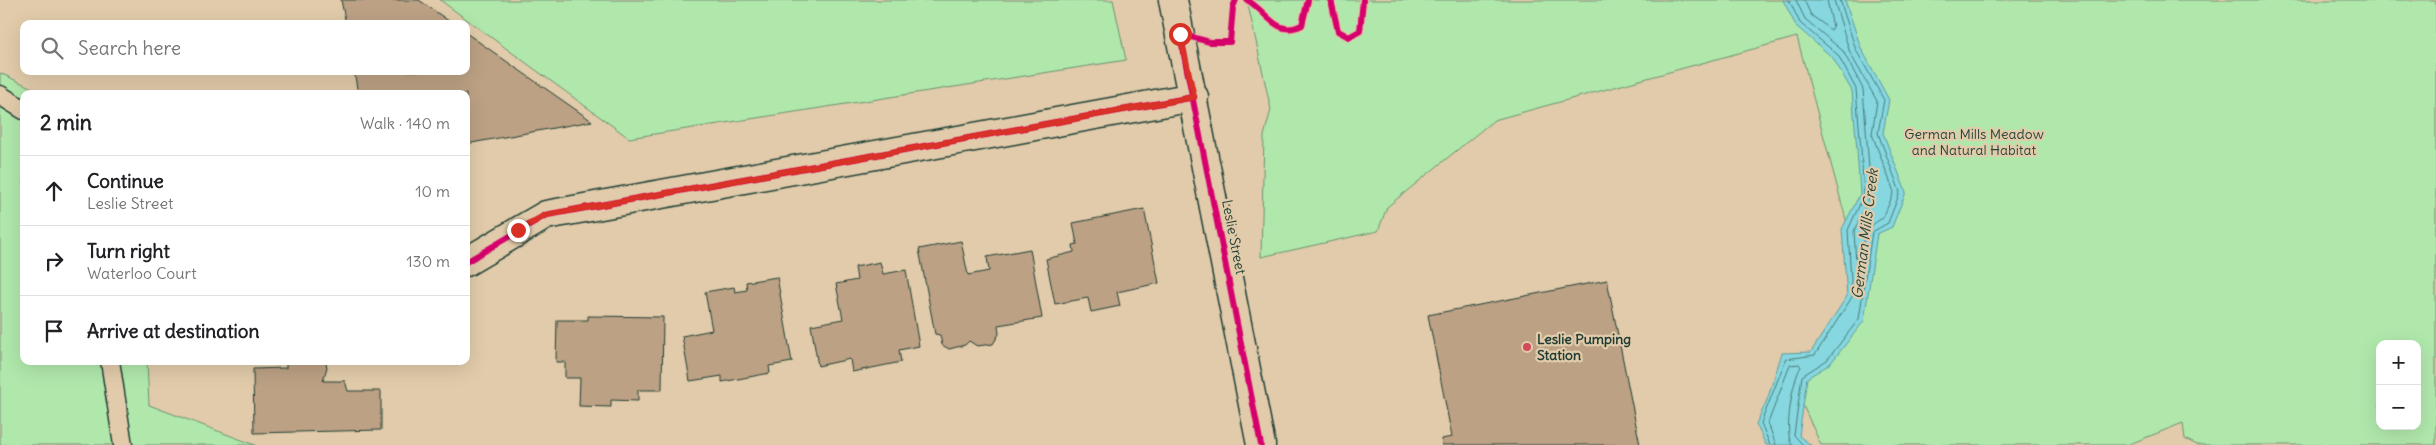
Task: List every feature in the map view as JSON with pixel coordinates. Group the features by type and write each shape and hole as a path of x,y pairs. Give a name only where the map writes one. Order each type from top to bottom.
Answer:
{"street":[{"name":"Leslie Street","path":"1174,0 1261,445"},
{"path":"470,260 546,215 1194,97"}],"lane":[{"path":"0,95 20,108"},
{"path":"111,365 123,445"}],"green space":[{"path":"440,0 1113,0 1126,60 629,138 470,22 470,20"},
{"name":"German Mills Meadow and Natural Habitat","path":"1247,0 2436,0 2436,445 2197,445 2185,439 2183,423 2127,445 1821,445 1795,388 1866,294 1797,37 1494,120 1387,207 1378,231 1261,257 1264,136 1271,110"},
{"path":"0,73 36,90 20,90 20,365 147,365 149,405 255,445 0,445"}],"water":[{"name":"German Mills Creek","path":"1783,0 1845,0 1861,48 1889,100 1883,133 1906,192 1892,227 1877,234 1864,321 1830,364 1807,378 1799,436 1811,445 1766,445 1756,424 1767,400 1782,353 1811,352 1847,296 1842,229 1860,194 1852,91 1833,58 1796,26"}],"building":[{"path":"341,0 419,0 447,20 345,20"},
{"path":"470,36 592,121 470,143 470,90 357,90 355,75 470,75"},
{"path":"1144,209 1159,283 1117,292 1120,306 1091,312 1088,298 1055,304 1046,259 1074,252 1073,245 1077,244 1073,223"},
{"path":"961,241 968,275 989,271 987,257 1030,249 1042,318 998,325 999,334 993,344 977,346 969,341 965,345 949,349 942,345 940,335 935,334 919,249"},
{"path":"880,262 883,274 906,270 919,346 899,350 901,362 852,372 850,359 818,366 811,325 843,319 836,284 857,280 855,267"},
{"path":"777,277 792,362 769,366 770,373 722,382 722,376 690,381 682,336 712,330 705,292 734,287 735,292 747,290 746,282"},
{"name":"Leslie Pumping Station","path":"1607,280 1640,445 1442,445 1441,439 1452,437 1428,315"},
{"path":"588,316 663,317 662,390 638,390 638,401 611,400 611,407 579,406 580,378 565,378 565,362 556,362 557,320 588,320"},
{"path":"286,365 326,365 323,381 345,381 348,391 381,391 381,430 254,433 253,369 286,368"}],"cycle path":[{"path":"1236,0 1233,7 1230,42 1210,42 1180,34 1261,445"},
{"path":"1247,0 1273,22 1285,28 1302,25 1308,0"},
{"path":"1331,0 1338,31 1349,37 1360,31 1363,0"},
{"path":"470,260 546,215 1194,97"}],"place":[{"name":"Leslie Pumping Station","path":"1527,347"}],"route":[{"path":"518,230 546,215 1194,97 1180,34"}]}
